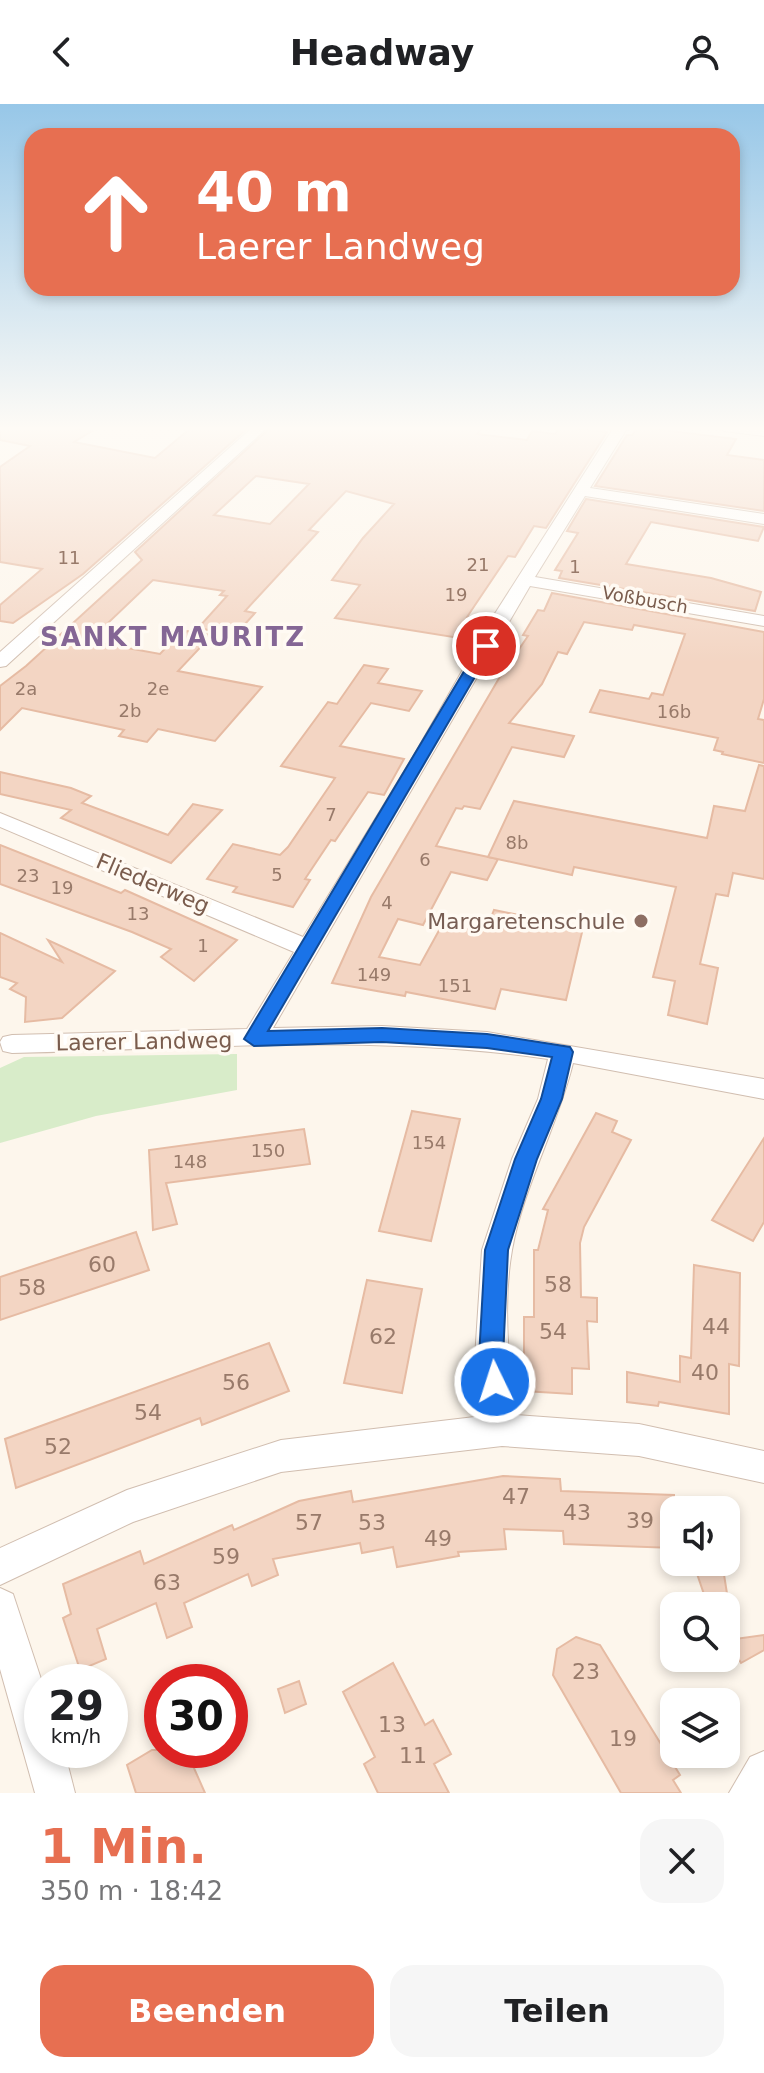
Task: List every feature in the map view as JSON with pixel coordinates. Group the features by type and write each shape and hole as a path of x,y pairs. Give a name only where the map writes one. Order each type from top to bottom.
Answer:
{"street":[{"path":"0,662 173,506"},
{"path":"254,1039 571,506"},
{"path":"677,506 764,519"},
{"name":"Voßbusch","path":"526,580 764,621"},
{"name":"Fliederweg","path":"0,819 307,948"},
{"name":"Laerer Landweg","path":"12,1044 382,1035 487,1041 764,1089"},
{"path":"502,1430 491,1358 497,1250 526,1159 551,1099 563,1052"},
{"path":"0,1567 127,1507 281,1456 502,1430 639,1440 764,1467"},
{"path":"0,1607 24,1685"},
{"path":"49,1768 55,1793"},
{"path":"749,1793 764,1771"}],"green space":[{"path":"237,1054 237,1090 96,1116 0,1143 0,1068 24,1057"}],"building":[{"path":"0,506 160,506 83,574 13,623 0,621 0,605 42,569 0,562"},
{"path":"185,506 224,506 214,515 270,524 288,506 332,506 309,530 318,532 245,611 255,613 235,635 198,628 227,596 220,595 224,591 153,580 89,641 160,654 176,637 181,638 187,631 212,635 178,671 262,687 215,741 158,729 147,742 119,736 124,730 22,708 0,730 0,686 142,560 135,552"},
{"path":"392,506 560,506 546,528 534,526 515,557 508,556 467,617 472,618 459,638 335,618 360,585 332,580 363,538"},
{"path":"582,506 629,506 764,527 758,541 651,522 626,564 711,578 761,592 755,611 559,578 562,571 555,570 578,533 567,531"},
{"path":"729,506 764,506 764,511"},
{"path":"552,593 764,632 764,699 758,719 764,720 764,763 714,750 718,738 590,712 600,690 649,699 652,693 663,695 685,634 634,625 632,630 584,622 567,654 558,652 542,684 509,723 574,736 564,757 512,747 480,809 456,808 436,846 498,859 487,880 451,872 423,925 398,919 379,957 420,965 447,916 488,925 494,910 583,928 566,1000 501,989 495,1009 406,992 405,996 332,983 371,897 498,680 528,636 523,635 538,610 544,611"},
{"path":"364,665 388,669 378,683 422,691 409,711 371,703 340,746 404,759 384,795 368,792 305,879 310,880 293,907 233,892 237,887 207,879 233,844 280,855 288,847 335,778 281,766 328,702 337,704"},
{"path":"759,765 764,766 764,879 733,873 728,896 716,894 700,964 718,968 707,1024 668,1015 675,981 653,977 676,887 574,867 572,875 488,857 514,801 707,838 714,806 745,811"},
{"path":"0,772 71,788 91,796 82,803 168,835 193,804 222,810 171,863 61,818 71,810 0,794"},
{"path":"0,845 121,893 125,890 237,940 194,981 161,957 171,949 0,884"},
{"path":"0,933 62,962 48,940 115,971 62,1018 25,1022 26,997 10,989 17,983 0,977"},
{"path":"412,1111 460,1119 431,1241 379,1231"},
{"path":"596,1113 617,1121 612,1132 631,1140 584,1227 580,1243 581,1297 597,1298 597,1322 587,1321 589,1369 572,1368 572,1394 524,1391 524,1317 534,1317 534,1250 538,1250 548,1210 543,1209"},
{"path":"304,1129 310,1164 166,1183 177,1224 153,1230 149,1150"},
{"path":"764,1138 764,1222 753,1241 712,1220"},
{"path":"136,1232 149,1270 0,1320 0,1277"},
{"path":"694,1265 740,1273 739,1366 729,1364 729,1414 659,1402 658,1406 627,1402 627,1372 680,1382 680,1356 691,1358"},
{"path":"367,1280 422,1289 402,1393 344,1383"},
{"path":"269,1343 289,1391 202,1425 200,1418 16,1488 5,1439"},
{"path":"503,1476 560,1479 561,1491 674,1495 660,1496 660,1547 564,1544 563,1531 504,1529 506,1549 458,1552 459,1556 397,1567 393,1547 362,1553 360,1543 273,1559 278,1575 252,1586 248,1574 184,1603 192,1627 167,1638 156,1603 97,1629 106,1659 94,1664 78,1664 63,1618 71,1614 63,1584 140,1551 144,1564 232,1525 234,1530 299,1501 351,1491 353,1502"},
{"path":"698,1576 724,1576 727,1592 703,1592"},
{"path":"764,1635 764,1650 741,1663 740,1638"},
{"path":"576,1637 600,1645 660,1742 660,1768 676,1768 680,1775 673,1780 681,1793 621,1793 553,1675 557,1649"},
{"path":"393,1663 425,1725 433,1720 451,1754 434,1764 449,1793 378,1793 364,1764 375,1757 343,1692"},
{"path":"299,1681 306,1704 285,1713 278,1689"},
{"path":"144,1755 144,1768 194,1768 205,1793 136,1793 128,1764"}],"place":[{"name":"Margaretenschule","path":"641,921"}],"district":[{"name":"SANKT MAURITZ","path":"173,637"}],"route":[{"path":"486,646 254,1039 382,1035 487,1041 563,1052 551,1099 526,1159 497,1250 491,1358 495,1382"}]}
